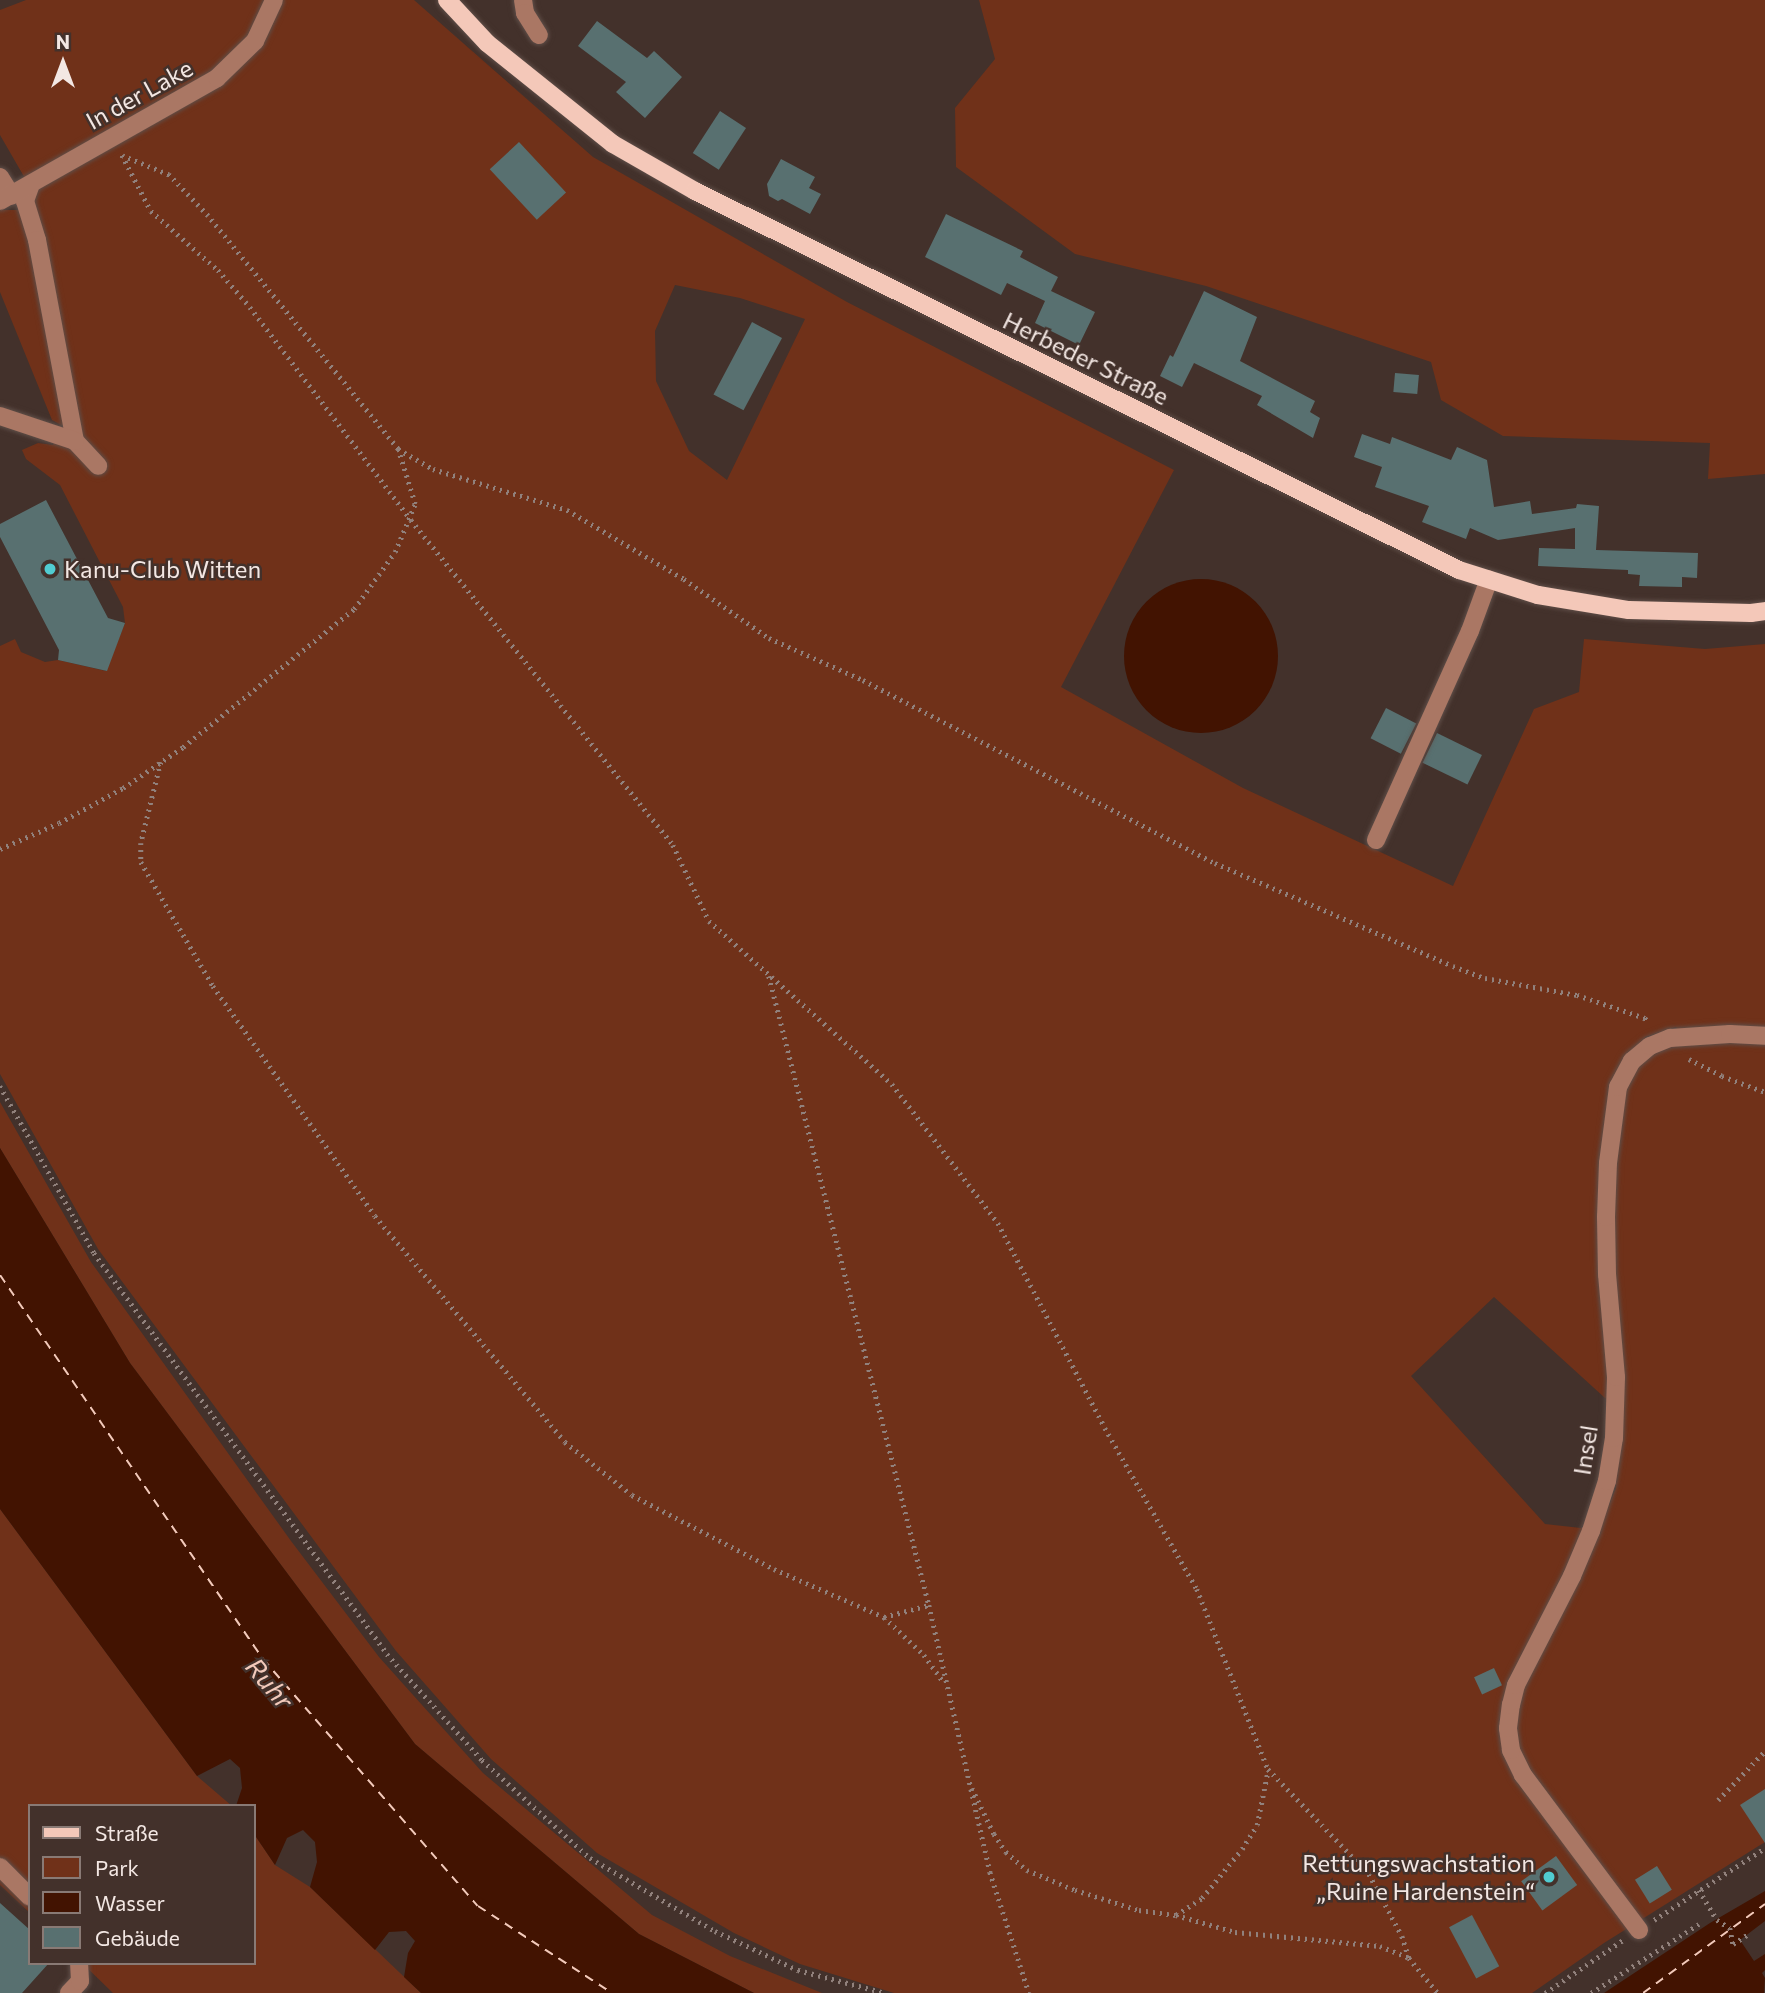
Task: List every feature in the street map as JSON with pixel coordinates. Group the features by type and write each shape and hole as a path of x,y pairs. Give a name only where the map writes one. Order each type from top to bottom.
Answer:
{"main road":[{"name":"Herbeder Straße","path":"447,0 487,43 613,144 695,191 1459,570 1538,595 1629,610 1751,613 1765,611"}],"street":[{"name":"In der Lake","path":"6,198 30,187 113,135 217,78 255,41 274,0"},
{"path":"523,0 525,13 539,35"},
{"path":"0,177 6,198"},
{"path":"30,187 25,201 37,240 75,441"},
{"path":"0,416 75,441 98,466"},
{"path":"1376,840 1471,631 1489,579"},
{"name":"Insel","path":"1639,1930 1523,1775 1511,1750 1508,1728 1517,1685 1572,1576 1607,1481 1616,1403 1607,1274 1608,1176 1613,1112 1618,1087 1632,1061 1650,1046 1670,1038 1730,1034 1765,1036"},
{"path":"0,1867 28,1895"},
{"path":"69,1993 80,1981 79,1965"}],"path":[{"path":"1438,1993 1409,1958 1402,1936 1369,1874 1268,1769 1197,1589 1105,1428 998,1223 892,1084 709,921 673,845 411,520 250,307 218,270 151,211 122,156 169,175 208,216 398,449 433,469 567,510 684,579 769,638 863,680 1215,863 1453,967 1485,978 1577,995 1646,1018"},
{"path":"0,849 123,788 161,762 354,609 395,552 411,520 415,504 398,449"},
{"path":"161,762 141,843 141,862 213,986 375,1216 565,1442 632,1495 774,1569 884,1617 924,1655 946,1684"},
{"path":"769,975 929,1605 990,1872 1029,1993"},
{"path":"1670,1038 1689,1059 1722,1076 1765,1092"},
{"path":"0,1086 94,1253 387,1654 482,1760 590,1858 715,1931 798,1970 885,1993"},
{"path":"884,1617 929,1605"},
{"path":"1718,1800 1765,1751"},
{"path":"1176,1915 1202,1898 1242,1849 1257,1825 1268,1769"},
{"path":"968,1777 998,1842 1027,1870 1139,1910 1176,1915 1235,1932 1380,1946 1409,1958"},
{"path":"1545,1993 1765,1848"},
{"path":"1699,1890 1717,1920 1730,1928 1733,1944 1750,1933"},
{"path":"1591,1993 1699,1924"}],"green space":[{"path":"26,0 414,0 593,157 847,302 1174,470 1061,687 1243,788 1453,886 1534,709 1579,692 1584,639 1705,649 1765,644 1765,1842 1604,1943 1532,1993 894,1993 800,1964 734,1933 597,1853 491,1759 396,1651 98,1249 0,1074 0,646 15,639 21,652 45,662 58,660 106,671 125,623 123,607 60,485 26,459 22,450 38,443 53,445 63,426 52,420 0,292 0,210 21,210 31,240 29,250 37,240 30,187 0,135 0,10","holes":["675,285 740,298 805,319 727,480 689,451 656,381 655,331","1676,1027 1689,1044 1650,1046 1645,1037","1494,1297 1605,1398 1616,1403 1616,1488 1599,1530 1545,1524 1411,1376"]},
{"path":"979,0 1765,0 1765,474 1708,479 1710,443 1503,436 1441,400 1431,362 1206,286 1075,254 956,167 955,108 995,59"},
{"path":"0,1102 91,1262 291,1541 379,1657 483,1773 652,1915 730,1956 822,1993 754,1993 639,1934 415,1744 130,1363 0,1148"},
{"path":"0,1509 197,1776 230,1804 28,1804 28,1911 0,1885"},
{"path":"256,1837 275,1865 310,1887 421,1993 113,1993 84,1965 256,1965"}],"water":[{"path":"1201,579 1230,585 1255,602 1272,627 1278,656 1272,685 1255,710 1230,727 1201,733 1172,727 1147,710 1130,685 1124,656 1130,627 1147,602 1172,585"},
{"name":"Ruhr","path":"0,1148 130,1363 415,1744 639,1934 754,1993 421,1993 404,1977 408,1953 415,1941 406,1931 389,1932 375,1950 310,1887 317,1862 315,1842 303,1830 287,1838 275,1865 256,1837 256,1804 237,1804 242,1788 240,1768 230,1759 197,1776 0,1509"},
{"path":"1765,1891 1765,1921 1740,1940 1754,1961 1765,1954 1765,1970 1762,1973 1765,1978 1764,1993 1604,1993 1710,1923"}],"building":[{"path":"597,21 647,58 654,51 682,77 645,118 616,92 626,82 578,46"},
{"path":"720,111 746,128 719,170 693,153"},
{"path":"519,142 566,192 537,220 490,169"},
{"path":"781,159 815,177 809,188 821,194 810,214 782,199 778,201 769,196 767,184"},
{"path":"946,214 1023,251 1020,257 1058,277 1051,291 1095,312 1079,345 1035,323 1045,301 1007,283 1001,295 925,257"},
{"path":"1204,291 1257,317 1240,361 1315,401 1310,412 1320,418 1313,438 1257,405 1262,396 1194,363 1182,387 1160,376 1170,355 1173,357"},
{"path":"752,322 782,338 744,410 714,394"},
{"path":"1395,373 1419,375 1417,394 1393,392"},
{"path":"1362,434 1390,444 1392,437 1451,460 1457,447 1487,460 1494,507 1530,501 1532,514 1576,508 1577,504 1599,506 1596,550 1698,553 1697,578 1682,577 1682,587 1639,586 1640,575 1628,574 1628,570 1538,566 1539,548 1575,549 1575,528 1498,540 1470,528 1466,539 1422,522 1429,506 1375,487 1382,467 1354,457"},
{"name":"Kanu-Club Witten","path":"46,500 108,618 125,623 107,671 58,660 59,650 0,537 0,524"},
{"path":"1386,708 1416,723 1401,754 1371,738"},
{"path":"1437,733 1482,755 1467,785 1423,763"},
{"path":"1494,1668 1502,1685 1482,1695 1474,1677"},
{"path":"1765,1789 1765,1843 1740,1805"},
{"name":"Rettungswachstation „Ruine Hardenstein“","path":"1556,1856 1577,1885 1542,1910 1521,1881"},
{"path":"1657,1866 1672,1890 1650,1904 1635,1880"},
{"path":"0,1903 28,1928 28,1965 47,1965 22,1993 0,1993"},
{"path":"1472,1915 1499,1966 1476,1978 1449,1927"}],"ferry route":[{"path":"0,1275 263,1659 478,1906 612,1993"},
{"path":"1643,1993 1765,1904"}],"place":[{"name":"Kanu-Club Witten","path":"50,569"},
{"name":"Rettungswachstation „Ruine Hardenstein“","path":"1549,1877"}]}
